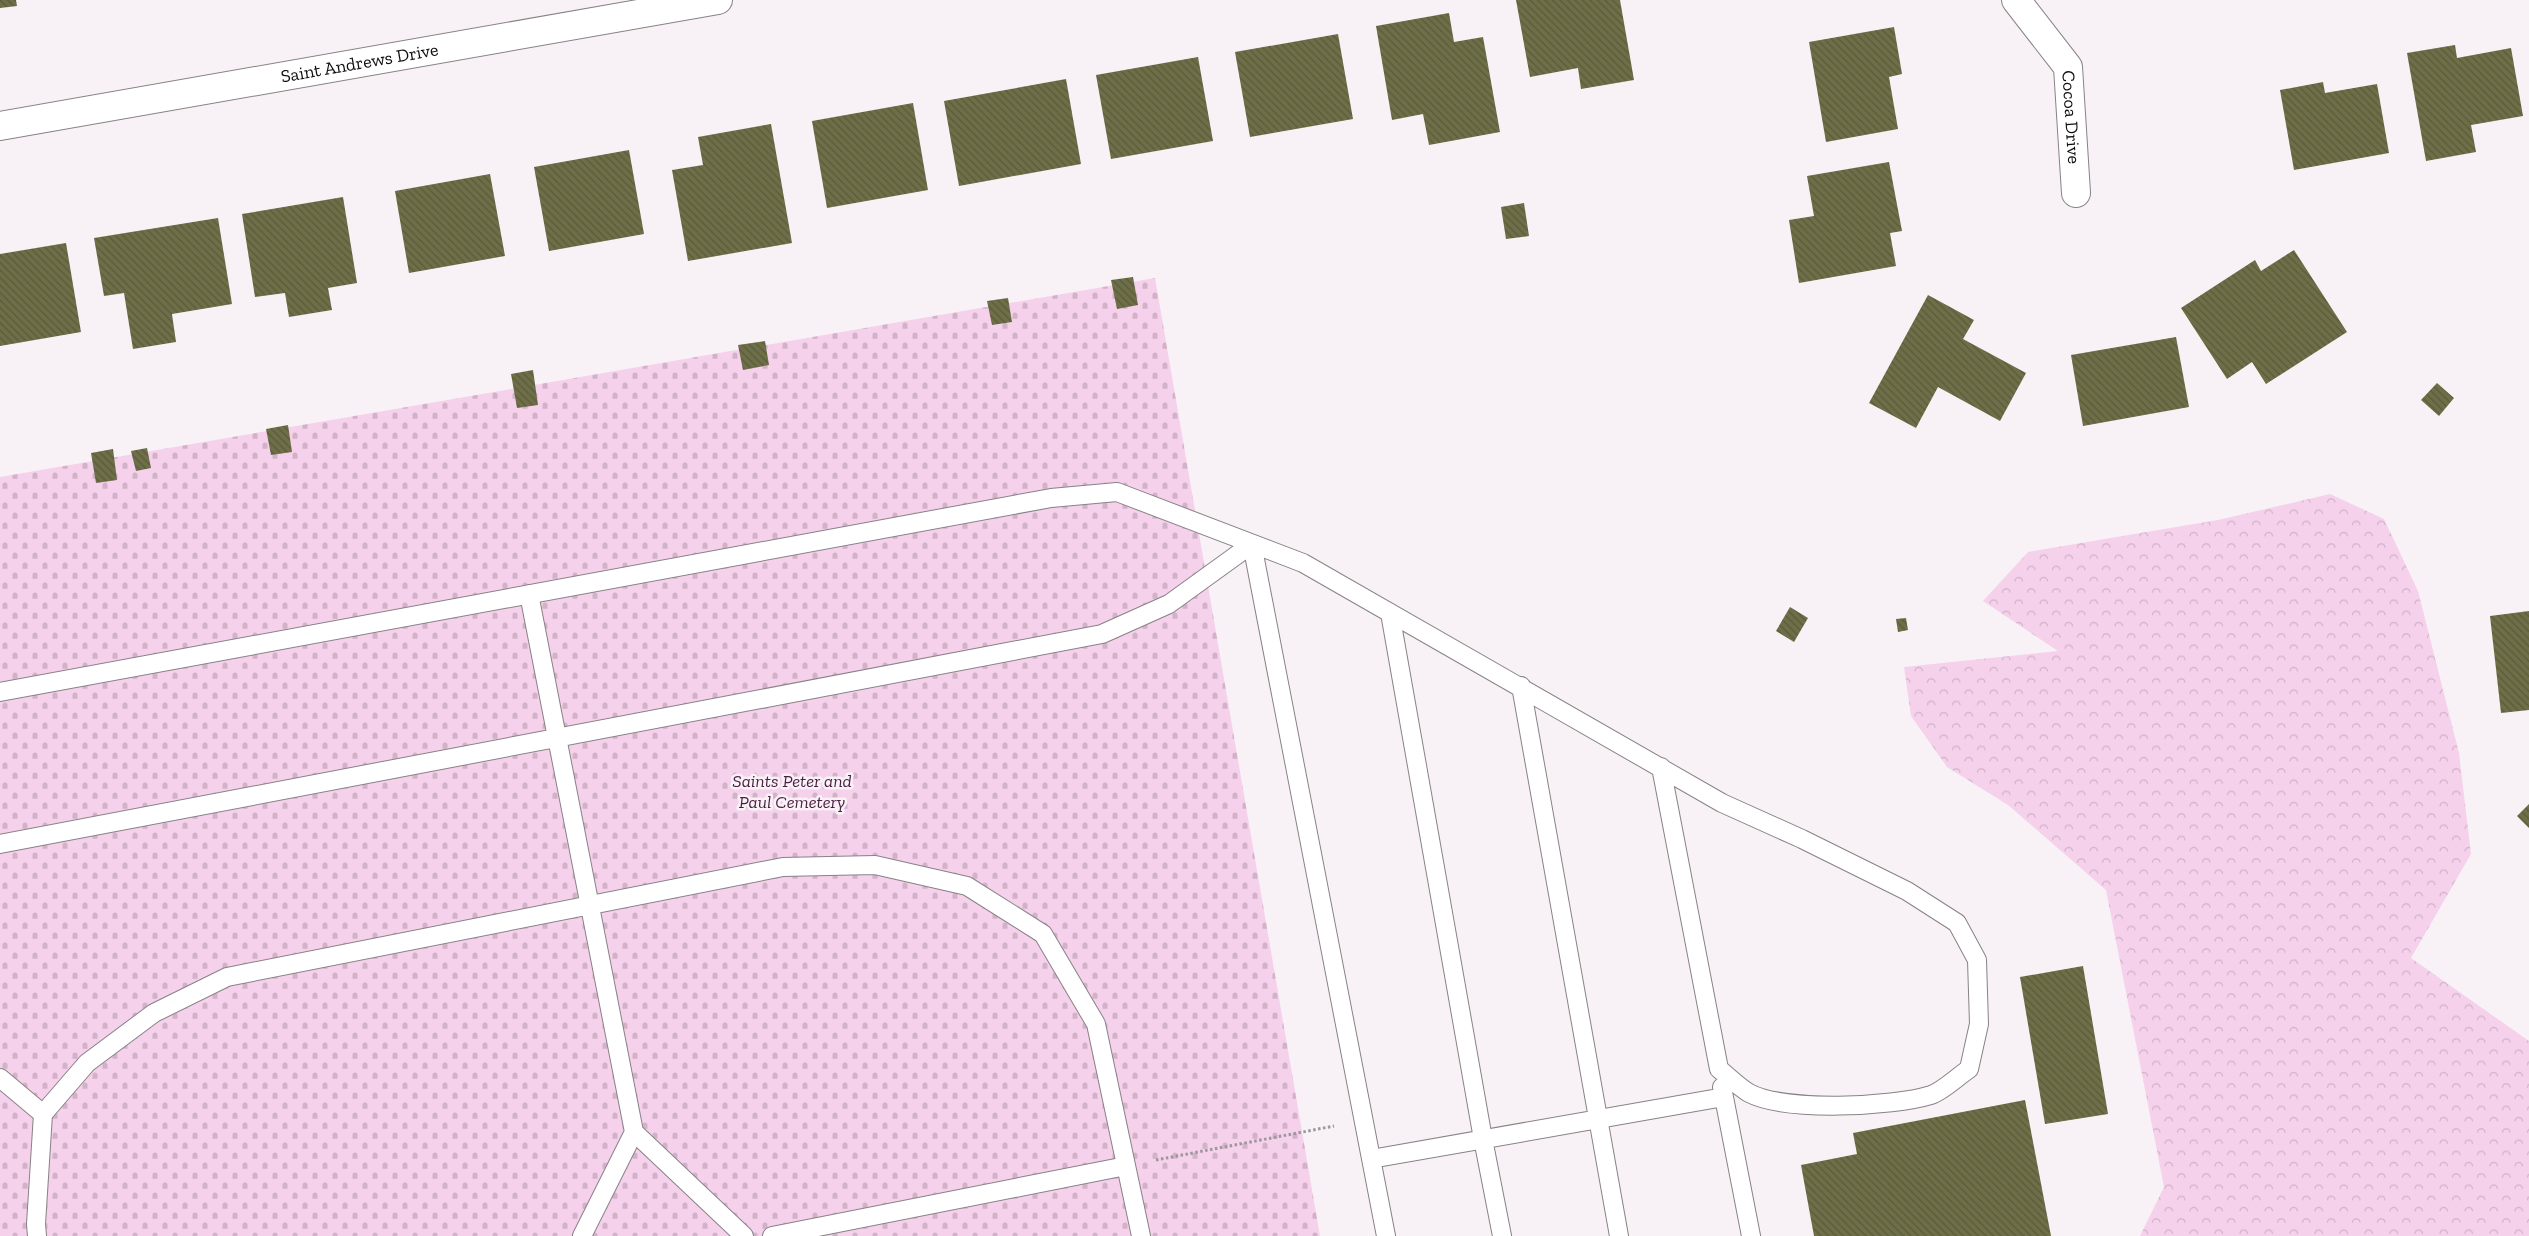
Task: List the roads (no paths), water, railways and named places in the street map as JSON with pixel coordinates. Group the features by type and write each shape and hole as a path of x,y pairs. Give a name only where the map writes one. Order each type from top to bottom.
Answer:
{"street":[{"name":"Saint Andrews Drive","path":"0,126 718,0"},
{"name":"Cocoa Drive","path":"2022,1 2068,67 2076,193"}],"lane":[{"path":"0,692 1051,498 1117,492 1303,563 1521,686 1722,803 1802,839 1907,891 1957,923 1977,960 1979,1024 1968,1069 1932,1095 1868,1105 1811,1106 1775,1101 1750,1093 1719,1070"},
{"path":"0,844 1102,634 1169,604 1252,544"},
{"path":"1252,544 1386,1236"},
{"path":"529,594 634,1132 744,1236"},
{"path":"1390,612 1483,1139 1502,1236"},
{"path":"1521,686 1619,1236"},
{"path":"1661,767 1751,1236"},
{"path":"37,1236 36,1224 43,1114 87,1063 154,1013 228,977 783,867 875,865 967,886 1043,934 1096,1024 1141,1236"},
{"path":"0,1078 43,1114"},
{"path":"1371,1159 1724,1098"},
{"path":"582,1236 634,1132"},
{"path":"772,1236 1126,1166"}],"park label":[{"name":"Saints Peter and Paul Cemetery","path":"792,791"}]}
